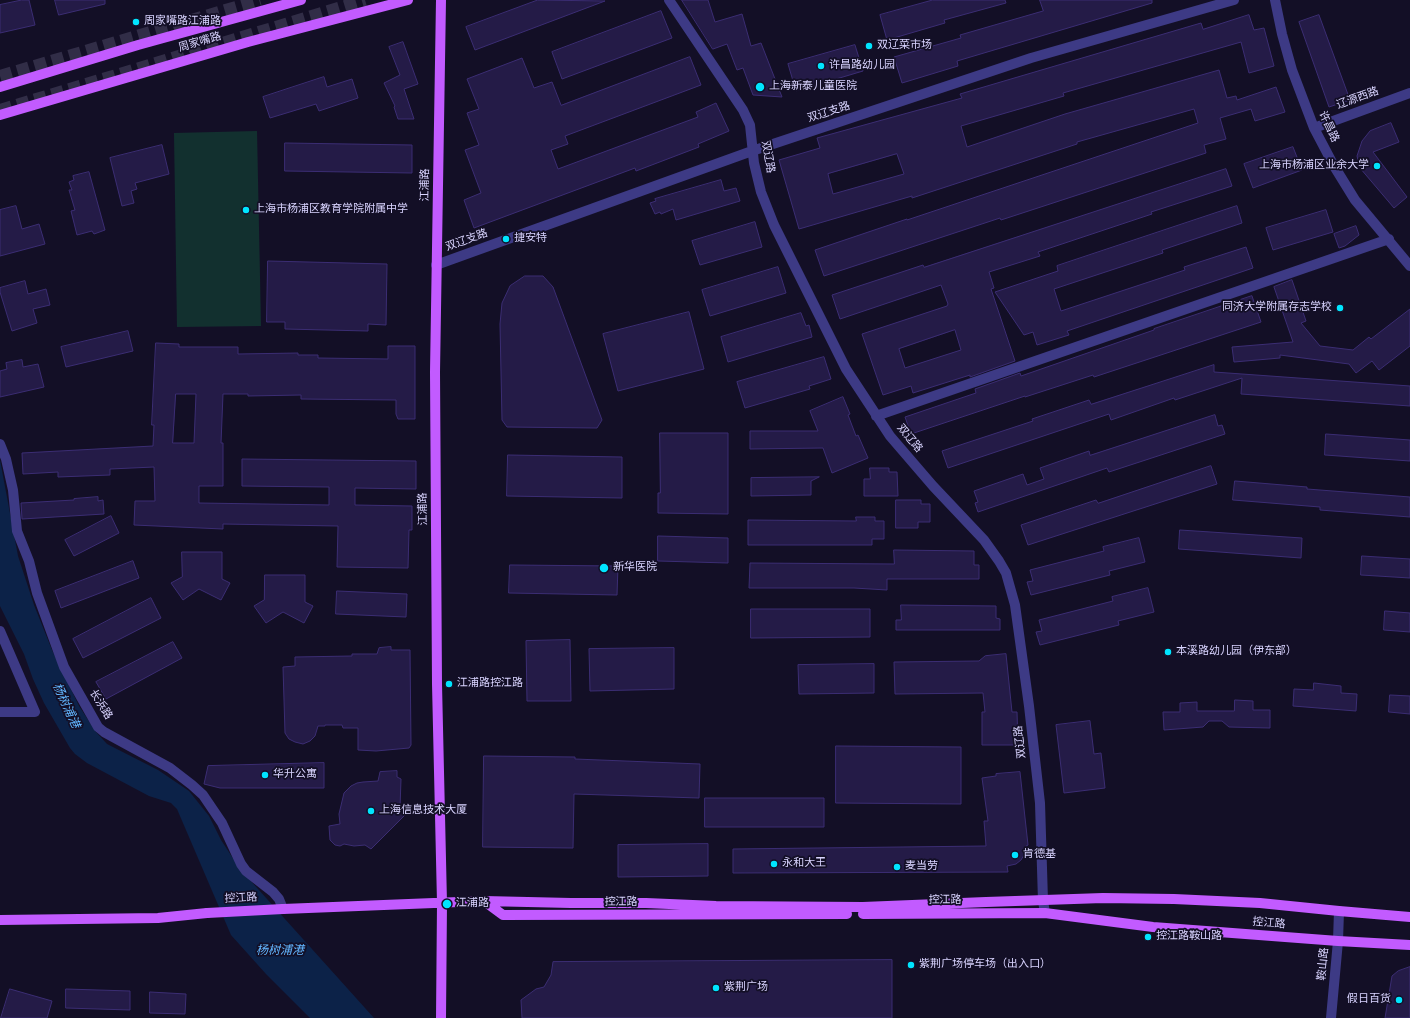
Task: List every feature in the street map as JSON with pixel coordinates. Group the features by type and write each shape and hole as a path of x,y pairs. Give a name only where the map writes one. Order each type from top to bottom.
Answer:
{"main road":[{"name":"周家嘴路","path":"0,87 138,45 302,0"},
{"name":"周家嘴路","path":"0,115 248,42 408,0"},
{"name":"江浦路","path":"441,0 435,396 442,903 441,1018"},
{"name":"控江路","path":"0,920 158,918 207,913 283,909 484,901 646,903 716,906 863,907 1103,898 1260,902 1410,917"},
{"name":"控江路","path":"484,901 503,915 1045,913 1153,926 1410,946"}],"street":[{"name":"双辽路","path":"669,0 743,110 750,125 752,151 761,192 774,225 846,369 890,436 933,486 984,540 1006,573 1015,605 1030,714 1040,803 1043,901 1045,913"},
{"name":"双辽支路","path":"436,265 752,151 1031,58 1234,0"},
{"name":"许昌路","path":"1275,0 1282,34 1292,70 1314,128 1354,200 1389,239 1410,266"},
{"name":"辽源西路","path":"1314,128 1410,93"},
{"path":"876,416 1389,239"},
{"name":"长浜路","path":"0,444 6,459 13,490 17,531 29,561 37,593 64,667 98,727 104,732 170,768 203,795 222,823 241,864 246,870 273,892 279,899 283,909"},
{"path":"0,631 3,641 35,712 0,712"},
{"name":"鞍山路","path":"1331,1018 1338,941 1339,911"}],"green space":[{"path":"257,131 261,326 177,327 174,133"}],"water":[{"name":"杨树浦港","path":"0,460 18,556 34,605 52,650 79,706 96,732 107,744 158,770 189,791 209,816 221,840 240,869 374,1018 310,1018 266,974 231,935 177,809 171,803 149,796 87,763 70,748 44,703 24,654 0,606"}],"building":[{"path":"29,0 35,25 0,33 0,5"},
{"path":"55,0 105,0 105,4 59,15"},
{"path":"538,0 605,1 475,50 466,27"},
{"path":"682,0 708,0 715,22 742,14 751,46 761,43 782,97 753,95 743,68 737,70 727,44 713,49"},
{"path":"933,0 1005,0 1006,3 944,20 945,23 887,40 880,15"},
{"path":"1040,0 1152,0 1152,3 957,61 958,66 902,83 894,57 961,38 960,35 1043,11"},
{"path":"661,11 672,38 562,79 552,52"},
{"path":"1249,15 1254,30 1264,28 1274,66 1249,73 1241,42 1063,93 1064,96 961,126 967,147 1065,114 1219,70 1227,98 1236,96 1237,100 1276,87 1285,112 1255,121 1251,109 1220,118 1226,139 1204,145 1206,153 1001,220 1000,218 824,276 815,250 1198,123 1194,109 1077,142 1077,144 912,198 912,196 799,229 779,160 820,148 817,138 962,98 960,94 1201,23 1203,29","holes":["897,154 904,174 833,194 828,174"]},
{"path":"1319,15 1350,100 1329,107 1299,22"},
{"path":"403,42 418,84 404,89 414,119 398,119 395,106 384,83 400,75 389,47"},
{"path":"855,45 863,71 796,91 788,64"},
{"path":"690,57 701,85 565,136 568,144 551,150 558,169 698,117 696,112 716,103 729,131 698,144 699,147 636,171 635,168 474,228 464,200 481,193 465,150 479,145 467,113 479,109 467,79 522,58 534,88 552,82 561,105"},
{"path":"324,77 327,87 352,79 358,98 319,111 316,104 270,118 263,97"},
{"path":"1391,123 1399,142 1373,152 1407,197 1394,208 1360,168 1357,156 1362,141 1370,131"},
{"path":"285,143 412,145 412,173 285,171"},
{"path":"162,145 169,174 135,183 137,189 131,191 134,203 122,206 110,158"},
{"path":"1293,147 1302,170 1253,188 1244,164"},
{"path":"1226,169 1232,186 1151,212 1152,214 1038,252 1040,256 989,272 994,288 991,289 1015,361 970,377 970,375 913,393 911,386 883,395 862,334 947,306 948,304 941,285 840,319 832,295 923,265 924,267","holes":["955,330 961,350 905,368 899,349"]},
{"path":"89,172 105,230 94,234 92,231 77,235 71,211 75,210 69,190 72,190 69,182 74,180 73,176"},
{"path":"721,180 724,191 736,188 740,201 676,220 673,209 661,214 660,212 655,214 650,203 656,201 655,199"},
{"path":"16,206 22,229 39,224 45,244 0,256 0,210"},
{"path":"1237,206 1242,223 1162,250 1163,253 1054,289 1061,311 1185,270 1184,267 1246,247 1253,268 1067,331 1069,335 1037,345 1033,332 1024,335 995,292 1058,271 1057,266"},
{"path":"1326,210 1333,232 1273,250 1266,228"},
{"path":"755,222 762,247 700,265 692,241"},
{"path":"1356,226 1359,235 1345,246 1339,248 1334,234"},
{"path":"268,261 387,264 386,325 368,324 368,331 285,329 285,322 267,322"},
{"path":"778,267 786,293 710,316 702,290"},
{"path":"525,276 543,276 553,287 602,420 597,428 507,427 502,420 500,324 502,303 510,286"},
{"path":"1292,280 1306,321 1301,323 1320,346 1353,350 1369,337 1371,339 1410,309 1410,346 1379,370 1372,361 1356,373 1349,364 1280,355 1280,358 1234,362 1232,347 1293,342 1274,287"},
{"path":"25,281 28,294 46,289 50,305 33,309 37,323 12,331 0,288"},
{"path":"1252,296 1261,322 1094,377 1093,375 1025,396 911,434 905,417 976,393 975,389 1020,373 1021,376"},
{"path":"689,312 704,369 618,391 603,334"},
{"path":"801,313 806,326 809,325 812,337 728,362 721,337"},
{"path":"128,331 133,351 66,367 61,347"},
{"path":"156,343 179,344 179,347 238,347 238,354 298,353 298,355 318,355 318,358 388,359 388,346 415,346 415,419 398,419 396,414 396,400 301,399 301,395 248,396 248,394 223,394 221,443 223,443 223,486 199,486 199,503 329,505 329,487 242,486 242,459 416,461 416,489 355,488 355,505 412,506 412,530 409,530 408,568 337,567 338,526 223,524 223,529 134,525 135,501 155,501 154,467 110,469 110,475 58,477 58,472 23,474 22,453 153,446 154,425 152,425","holes":["176,394 196,394 194,443 173,443"]},
{"path":"824,357 831,379 809,386 810,389 745,408 737,382"},
{"path":"22,360 23,367 38,364 44,387 0,397 0,371 7,369 6,363"},
{"path":"1214,365 1214,372 1410,386 1410,406 1241,394 1242,378 1175,400 1174,398 1111,420 1109,414 948,468 942,451 1033,421 1032,419 1089,400 1091,404"},
{"path":"843,397 850,414 848,415 856,436 858,435 868,458 832,473 823,448 750,449 750,431 818,431 810,411"},
{"path":"1215,415 1218,426 1222,425 1225,434 1109,472 1107,468 978,512 975,503 978,502 974,491 1023,474 1027,485 1044,479 1040,468 1089,451 1090,455"},
{"path":"660,433 728,433 728,514 658,513 658,493 660,493"},
{"path":"1326,434 1410,440 1410,461 1325,455"},
{"path":"508,455 622,457 622,498 507,496"},
{"path":"1211,466 1217,484 1028,545 1021,525 1096,500 1098,503"},
{"path":"870,468 889,468 889,472 897,472 898,496 864,496 864,479 870,479"},
{"path":"819,477 811,481 811,495 751,496 751,478"},
{"path":"1235,481 1307,487 1307,489 1410,497 1410,517 1320,510 1320,507 1233,500"},
{"path":"98,497 98,501 103,500 104,514 22,519 21,503"},
{"path":"896,500 921,500 921,504 930,504 930,522 918,522 918,528 896,528"},
{"path":"111,516 119,533 74,556 65,540"},
{"path":"856,517 875,517 875,521 884,521 884,539 872,539 872,545 748,545 748,520 856,521"},
{"path":"1180,530 1302,538 1301,558 1179,549"},
{"path":"658,536 728,538 728,563 658,561"},
{"path":"1139,538 1145,562 1109,571 1110,575 1031,595 1027,582 1033,581 1030,570 1104,551 1103,547"},
{"path":"894,550 974,551 974,565 979,565 979,579 887,579 887,590 854,588 749,588 750,563 894,564"},
{"path":"182,552 222,552 222,579 230,583 221,600 199,589 183,600 171,583 182,577"},
{"path":"1362,556 1410,559 1410,578 1361,575"},
{"path":"133,561 139,578 61,608 55,591"},
{"path":"510,565 618,566 617,595 509,593"},
{"path":"265,575 305,575 305,602 313,606 304,623 283,612 266,623 254,606 264,600"},
{"path":"1148,588 1154,612 1118,621 1119,625 1040,645 1036,632 1042,631 1039,620 1113,601 1112,597"},
{"path":"337,591 407,594 406,617 336,614"},
{"path":"151,598 161,618 83,658 73,639"},
{"path":"901,605 996,606 996,618 1000,619 1000,630 896,630 896,620 901,620"},
{"path":"751,609 870,609 870,637 751,638"},
{"path":"1385,611 1410,613 1410,632 1384,630"},
{"path":"570,640 571,701 527,701 526,641"},
{"path":"173,642 182,658 106,699 96,682"},
{"path":"391,647 391,650 410,650 411,745 409,748 376,751 358,750 358,728 343,728 342,725 318,726 315,736 310,741 303,744 289,739 285,733 283,667 295,666 295,657 377,654 379,648"},
{"path":"674,648 674,689 590,691 589,649"},
{"path":"1006,654 1012,712 1017,712 1018,745 982,745 982,712 985,712 983,693 895,694 894,662 979,661 985,656"},
{"path":"874,664 874,693 799,694 798,665"},
{"path":"1314,683 1341,686 1341,693 1357,694 1356,711 1293,706 1294,689 1313,690"},
{"path":"1390,695 1410,696 1410,714 1389,712"},
{"path":"1235,700 1253,701 1253,710 1270,710 1270,728 1229,727 1222,721 1209,721 1203,727 1164,730 1163,712 1180,712 1180,703 1197,702 1197,711 1234,711"},
{"path":"1090,721 1094,754 1101,753 1105,788 1064,793 1056,725"},
{"path":"836,746 961,747 961,804 836,803"},
{"path":"484,756 575,757 575,759 700,764 699,798 574,794 573,848 483,847"},
{"name":"华升公寓","path":"324,763 324,788 220,788 204,784 208,766"},
{"name":"上海信息技术大厦","path":"397,771 397,777 401,779 400,808 406,814 371,849 365,845 335,845 330,840 329,826 340,824 339,814 344,793 351,786 357,783 378,781 380,772"},
{"path":"1020,772 1028,845 1026,846 1021,860 1016,864 1007,866 1008,872 733,873 733,849 986,846 984,821 988,821 982,778 996,776 996,774"},
{"path":"705,798 824,798 824,827 705,827"},
{"path":"708,844 708,876 618,877 618,845"},
{"name":"紫荆广场","path":"892,960 892,1018 522,1018 521,1000 536,989 544,987 551,975 553,962"},
{"name":"假日百货","path":"1410,967 1410,1018 1385,1018 1392,976 1398,971"},
{"path":"10,989 52,1001 47,1018 1,1018"},
{"path":"66,989 130,991 130,1010 66,1008"},
{"path":"150,992 186,994 185,1014 150,1013"}],"tunnel":[{"path":"0,76 260,0"},
{"path":"0,110 365,0"}],"place":[{"name":"周家嘴路江浦路","path":"136,22"},
{"name":"双辽菜市场","path":"869,46"},
{"name":"许昌路幼儿园","path":"821,66"},
{"name":"上海新泰儿童医院","path":"760,87"},
{"name":"上海市杨浦区业余大学","path":"1377,166"},
{"name":"上海市杨浦区教育学院附属中学","path":"246,210"},
{"name":"捷安特","path":"506,239"},
{"name":"同济大学附属存志学校","path":"1340,308"},
{"name":"新华医院","path":"604,568"},
{"name":"本溪路幼儿园（伊东部）","path":"1168,652"},
{"name":"江浦路控江路","path":"449,684"},
{"name":"华升公寓","path":"265,775"},
{"name":"上海信息技术大厦","path":"371,811"},
{"name":"肯德基","path":"1015,855"},
{"name":"永和大王","path":"774,864"},
{"name":"麦当劳","path":"897,867"},
{"name":"江浦路","path":"447,904"},
{"name":"控江路鞍山路","path":"1148,937"},
{"name":"紫荆广场停车场（出入口）","path":"911,965"},
{"name":"紫荆广场","path":"716,988"},
{"name":"假日百货","path":"1399,1000"}]}
